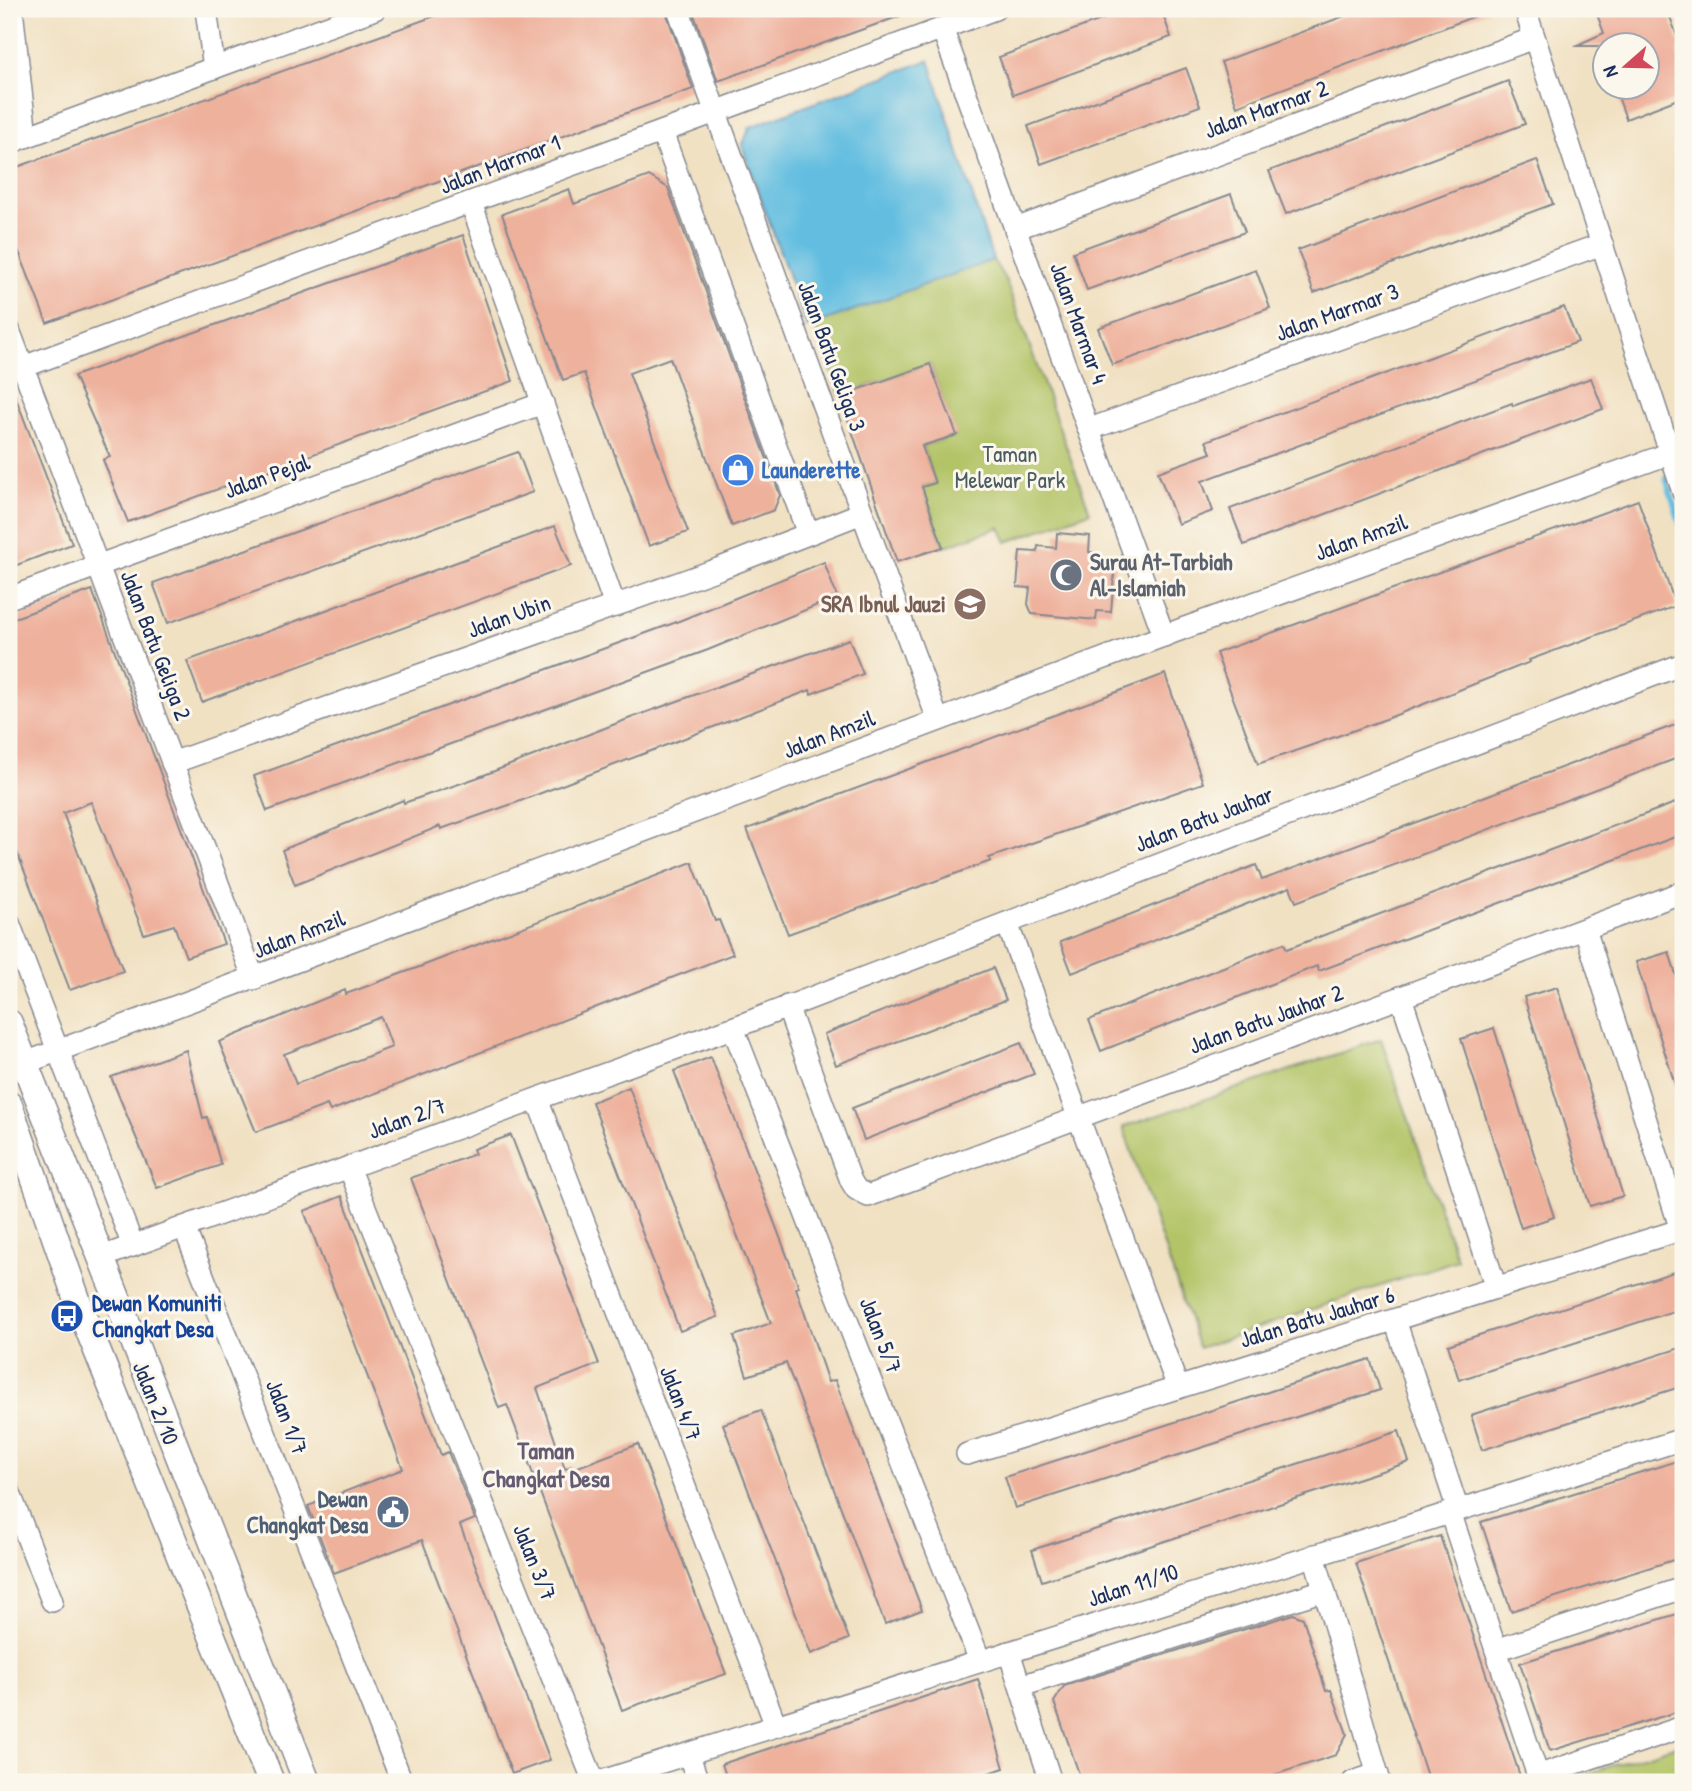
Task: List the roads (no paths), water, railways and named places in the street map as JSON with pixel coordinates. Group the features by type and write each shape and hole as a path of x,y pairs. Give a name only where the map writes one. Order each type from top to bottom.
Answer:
{"street":[{"path":"12,9 18,139 375,9"},
{"path":"205,9 214,68"},
{"name":"Jalan Batu Geliga 3","path":"678,9 938,720"},
{"name":"Jalan Marmar 1","path":"23,367 995,9"},
{"path":"1525,9 1683,492"},
{"name":"Jalan Marmar 4","path":"942,28 1164,636"},
{"name":"Jalan Marmar 2","path":"1015,229 1534,38"},
{"path":"662,132 808,534"},
{"path":"471,203 615,606"},
{"name":"Jalan Marmar 3","path":"1090,429 1602,244"},
{"name":"Jalan Batu Geliga 2","path":"9,330 254,979"},
{"name":"Jalan Pejal","path":"9,598 542,403"},
{"name":"Jalan Amzil","path":"16,1066 1164,636 1671,453"},
{"name":"Jalan Ubin","path":"172,763 615,606 862,513"},
{"name":"Jalan Batu Jauhar","path":"738,1026 1683,664"},
{"name":"Jalan Batu Jauhar 2","path":"787,1006 851,1181 856,1189 868,1196 1683,892"},
{"path":"9,923 133,1246"},
{"path":"1007,923 1178,1388"},
{"path":"1585,929 1682,1230"},
{"path":"1401,997 1496,1288"},
{"name":"Jalan 2/10","path":"9,1023 16,1066 99,1258 307,1782"},
{"name":"Jalan 2/7","path":"99,1258 738,1026"},
{"name":"Jalan 5/7","path":"738,1026 980,1661"},
{"name":"Jalan 4/7","path":"537,1099 776,1726"},
{"name":"Jalan 2/10","path":"9,1105 80,1311 271,1782"},
{"name":"Jalan 3/7","path":"349,1167 596,1782"},
{"name":"Jalan 1/7","path":"184,1227 402,1782"},
{"name":"Jalan Batu Jauhar 6","path":"967,1454 1682,1230"},
{"path":"1395,1320 1496,1650 1539,1779 1683,1727"},
{"name":"Jalan 11/10","path":"596,1782 1683,1439"},
{"path":"9,1490 52,1601"},
{"path":"1314,1555 1379,1778 1353,1782"},
{"path":"1496,1650 1683,1588"},
{"path":"1021,1686 1324,1590"},
{"path":"1009,1652 1051,1782"},
{"path":"688,1755 698,1782"}],"water":[{"path":"929,60 993,260 807,327 742,146 750,127"}],"waterway":[{"path":"1666,478 1683,532"}],"place":[{"name":"Launderette","path":"738,470"},
{"name":"Surau At-Tarbiah Al-Islamiah","path":"1066,575"},
{"name":"SRA Ibnul Jauzi","path":"970,604"},
{"name":"Dewan Komuniti Changkat Desa","path":"67,1316"},
{"name":"Dewan Changkat Desa","path":"393,1512"}],"district":[{"name":"Taman Changkat Desa","path":"546,1465"}],"park label":[{"name":"Taman Melewar Park","path":"1010,467"}]}
